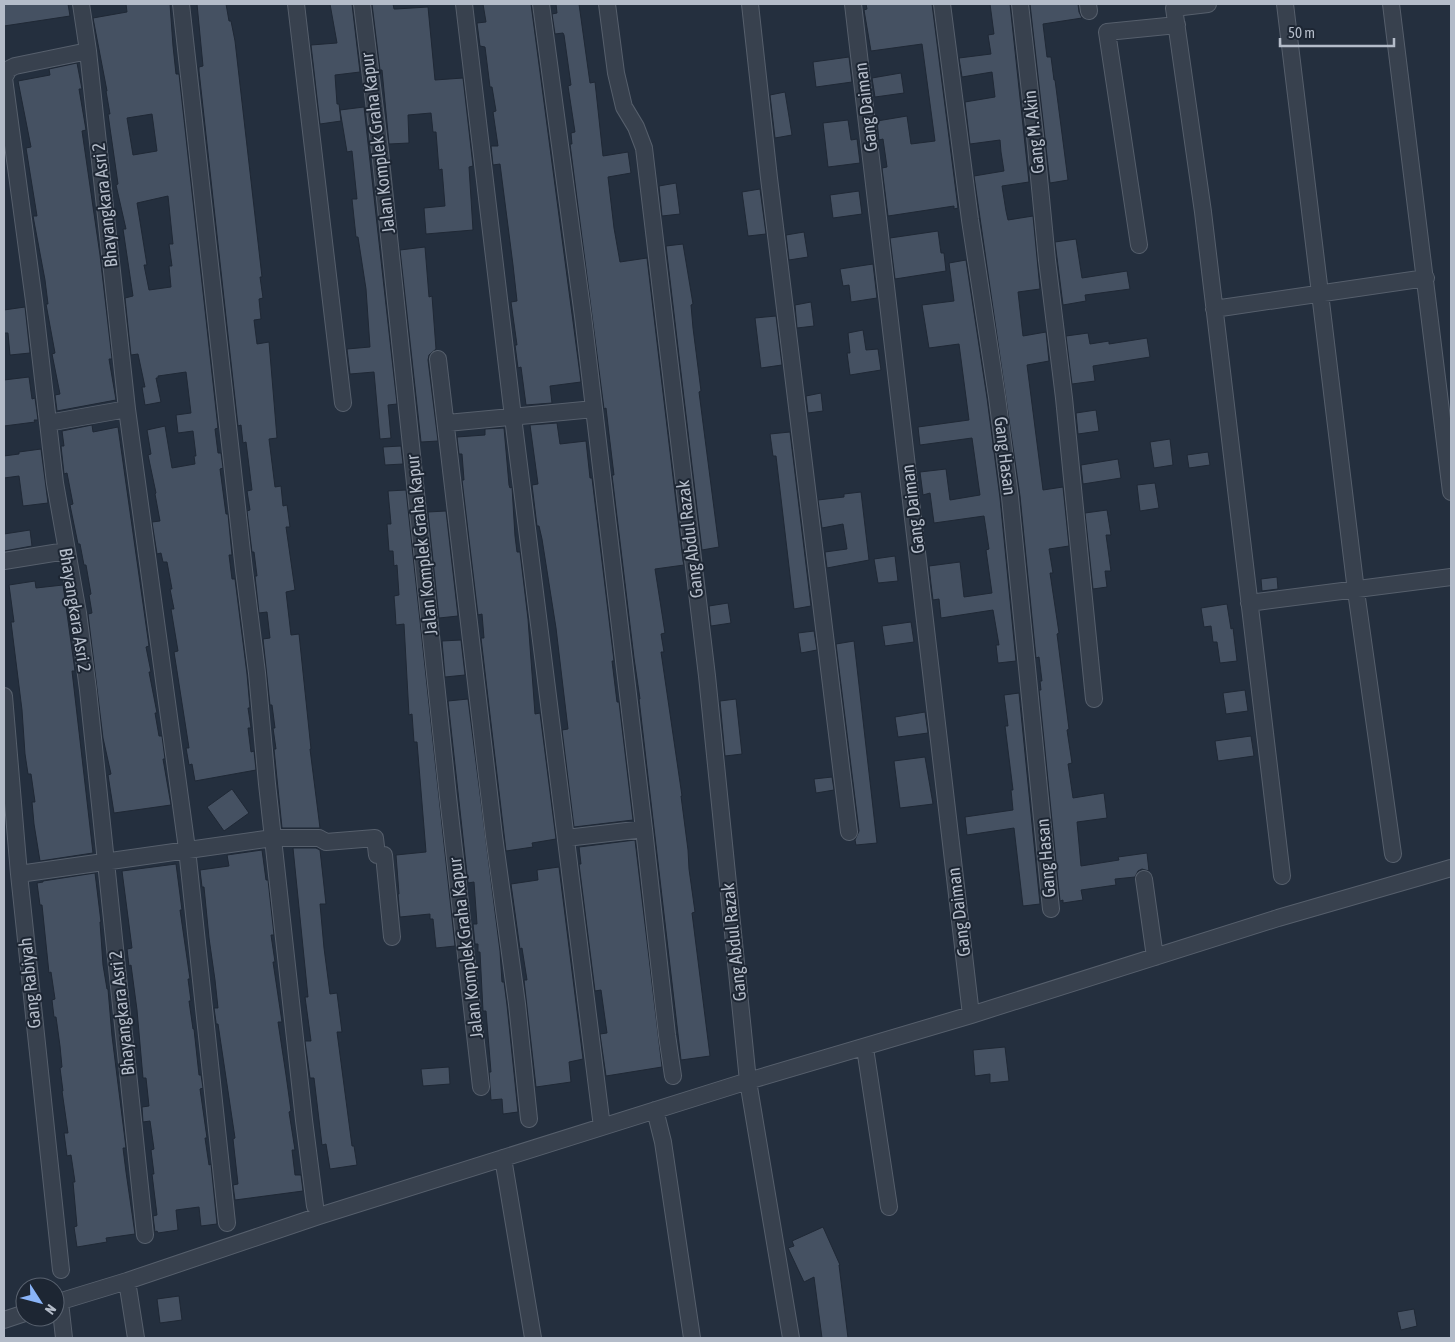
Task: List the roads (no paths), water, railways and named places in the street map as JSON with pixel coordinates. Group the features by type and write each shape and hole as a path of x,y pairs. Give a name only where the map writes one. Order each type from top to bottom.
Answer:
{"street":[{"name":"Bhayangkara Asri 2","path":"81,4 88,52 127,409 187,849 226,1223"},
{"path":"181,4 257,672 273,838 315,1206"},
{"path":"296,4 343,403"},
{"name":"Jalan Komplek Graha Kapur","path":"362,4 382,171 448,797 481,1087"},
{"path":"464,4 513,417 602,1127"},
{"path":"541,4 582,306 673,1076"},
{"name":"Gang Abdul Razak","path":"606,4 616,72 624,107 636,127 644,148 707,676 748,1081 791,1338"},
{"path":"750,4 770,188 849,832"},
{"name":"Gang Daiman","path":"853,4 971,1015"},
{"name":"Gang Hasan","path":"942,4 970,220 1010,497 1051,909"},
{"name":"Gang M. Akin","path":"1020,4 1047,260 1064,398 1094,699"},
{"path":"1139,245 1107,32 1208,4"},
{"path":"1285,4 1356,591 1392,854"},
{"path":"1391,4 1451,492"},
{"path":"1175,12 1203,212 1282,876"},
{"name":"Bhayangkara Asri 2","path":"88,52 15,66 9,69 4,78 34,301 55,483 78,613 145,1235"},
{"path":"1214,309 1426,278"},
{"path":"438,358 494,836 517,1004 529,1119"},
{"path":"48,423 127,409"},
{"path":"447,423 594,409"},
{"path":"4,561 66,551"},
{"path":"1249,603 1451,578"},
{"name":"Gang Rabiyah","path":"4,696 19,874 61,1270"},
{"path":"566,838 644,829"},
{"path":"19,874 273,838 319,838 326,842 375,838 377,855 384,855 392,938"},
{"path":"65,1300 319,1216 655,1110 865,1048 1278,918 1451,868"},
{"path":"1144,879 1155,957"},
{"path":"865,1048 889,1207"},
{"path":"655,1110 663,1142 692,1338"},
{"path":"503,1158 533,1338"},
{"path":"127,1281 136,1338"}]}
